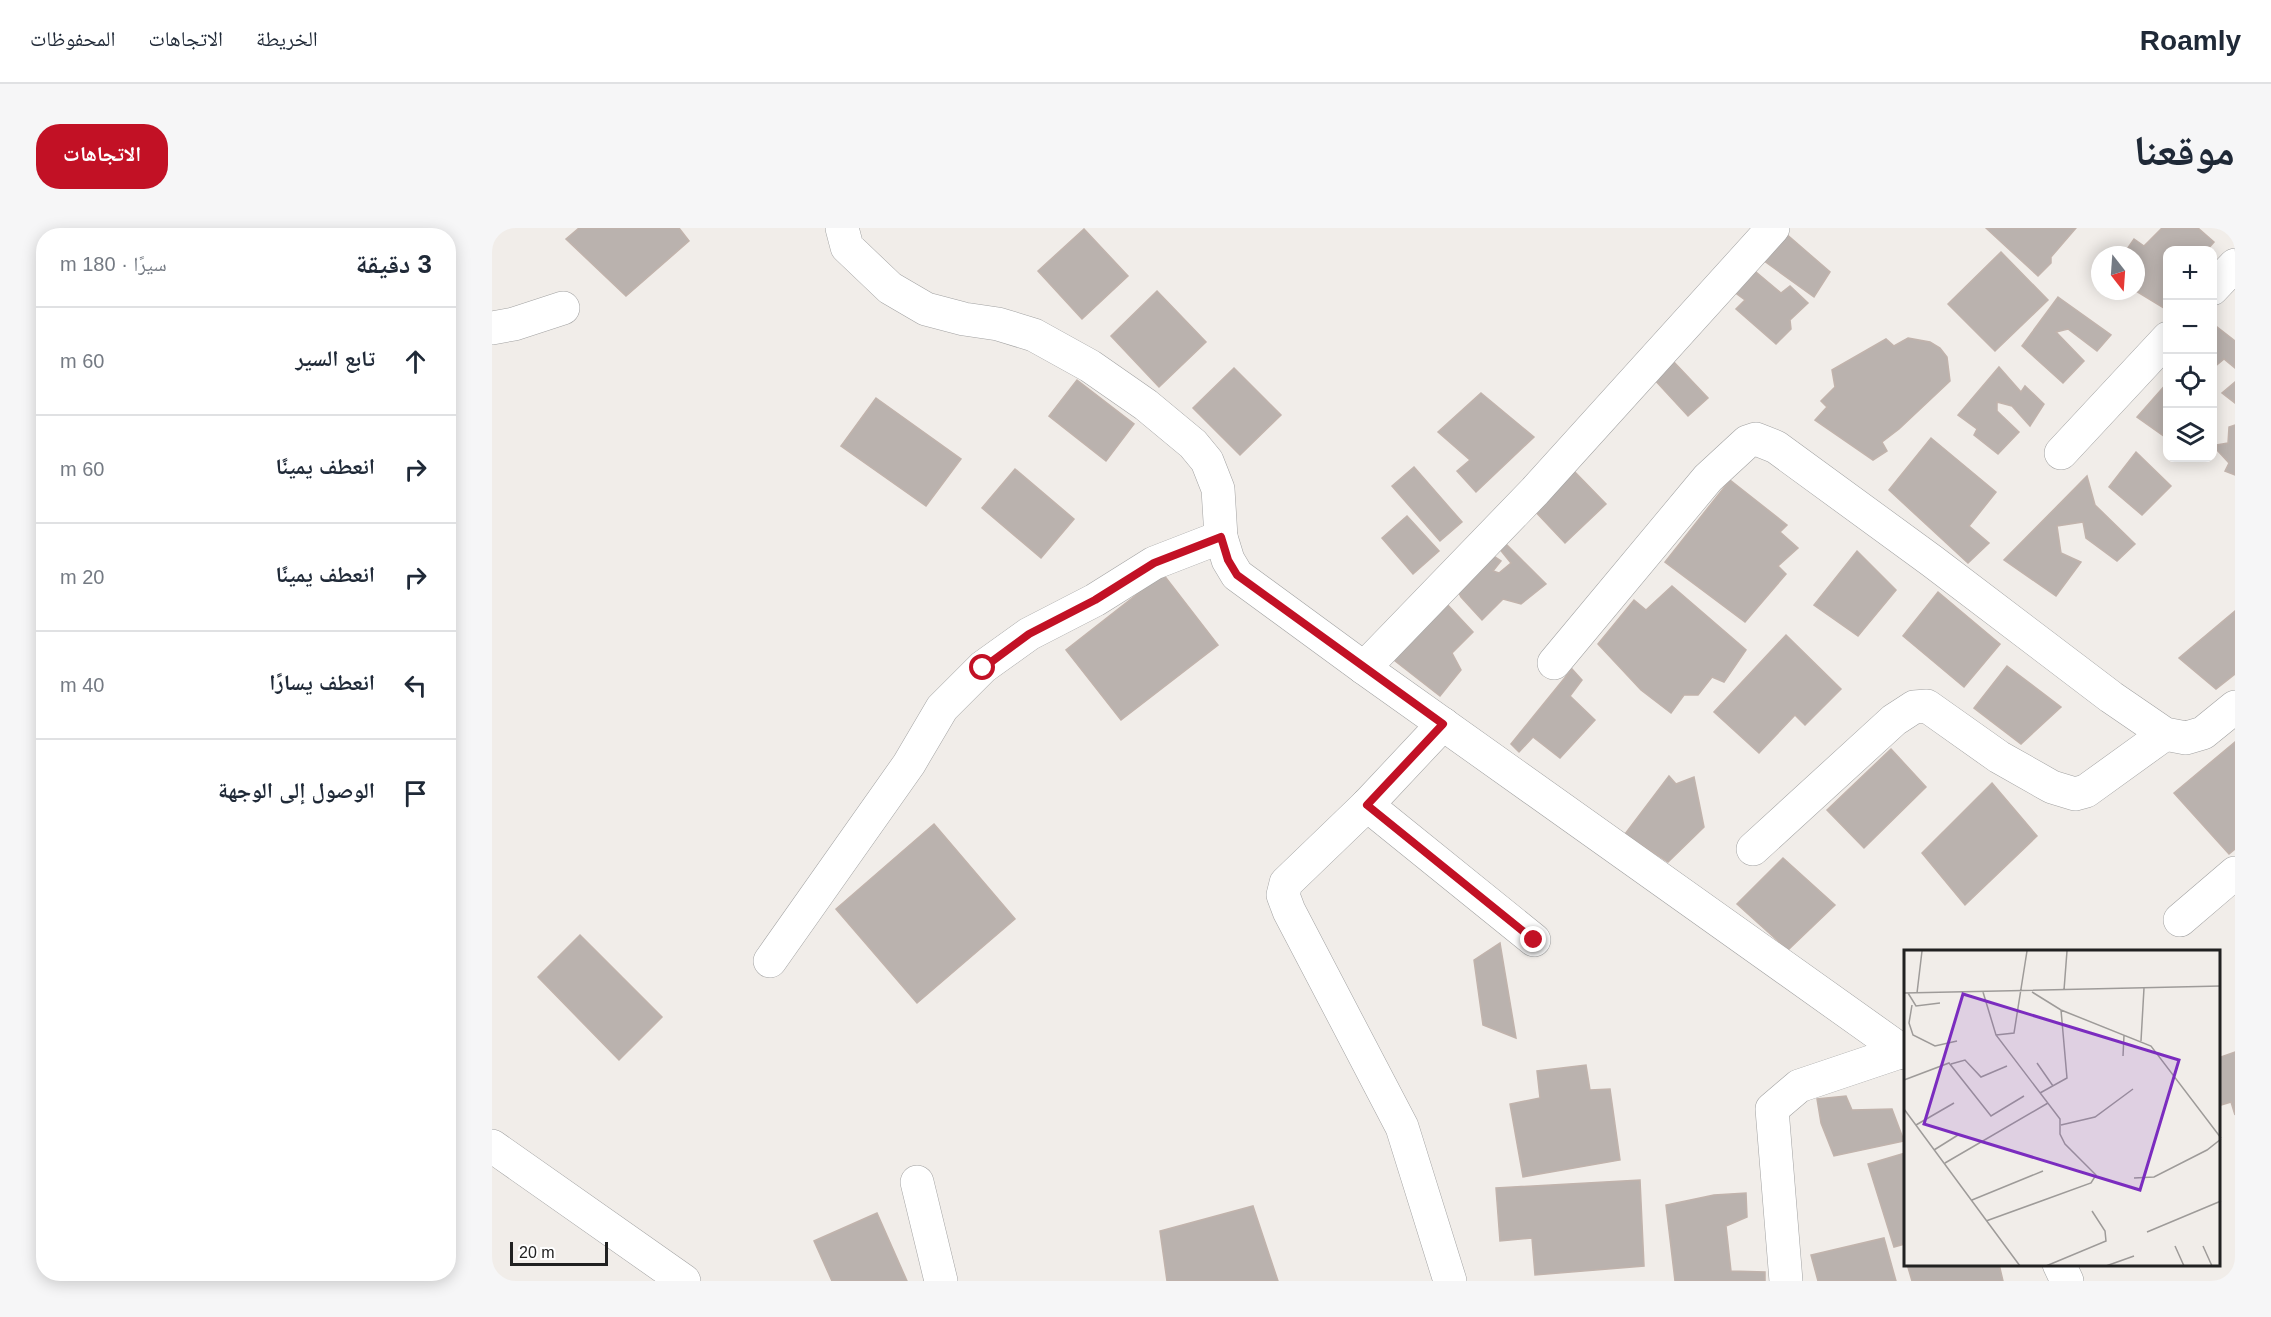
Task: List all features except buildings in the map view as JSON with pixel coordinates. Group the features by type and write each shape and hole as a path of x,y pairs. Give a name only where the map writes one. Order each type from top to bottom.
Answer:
{"street":[{"path":"842,228 847,247 890,288 926,309 964,319 998,324 1035,335 1090,366 1146,405 1193,444 1207,461 1218,489 1221,537 1228,560 1237,575 1904,1052"},
{"path":"1364,668 1535,491 1773,228"},
{"path":"2217,284 2235,264"},
{"path":"492,328 514,324 563,308"},
{"path":"2061,453 2163,343"},
{"path":"1554,663 1707,478 1747,442 1756,439 1776,447 1932,561 2111,697 2165,734 2186,738 2203,733 2235,707"},
{"path":"770,961 909,764 942,708 983,668 1029,634 1095,600 1154,563 1221,537"},
{"path":"1753,849 1894,720 1914,707 1927,706 1999,757 2052,787 2075,794 2086,791 2165,734"},
{"path":"1443,724 1367,805 1286,883 1283,895 1289,911 1402,1127 1450,1281"},
{"path":"1367,805 1534,940"},
{"path":"2180,921 2235,873"},
{"path":"1786,1281 1772,1109 1799,1086 1904,1052"},
{"path":"492,1146 684,1281"},
{"path":"917,1182 941,1281"},
{"path":"2060,1266 2067,1281"}],"route":[{"path":"983,668 1029,634 1095,600 1154,563 1221,537 1228,560 1237,575 1443,724 1367,805 1534,940"}]}
